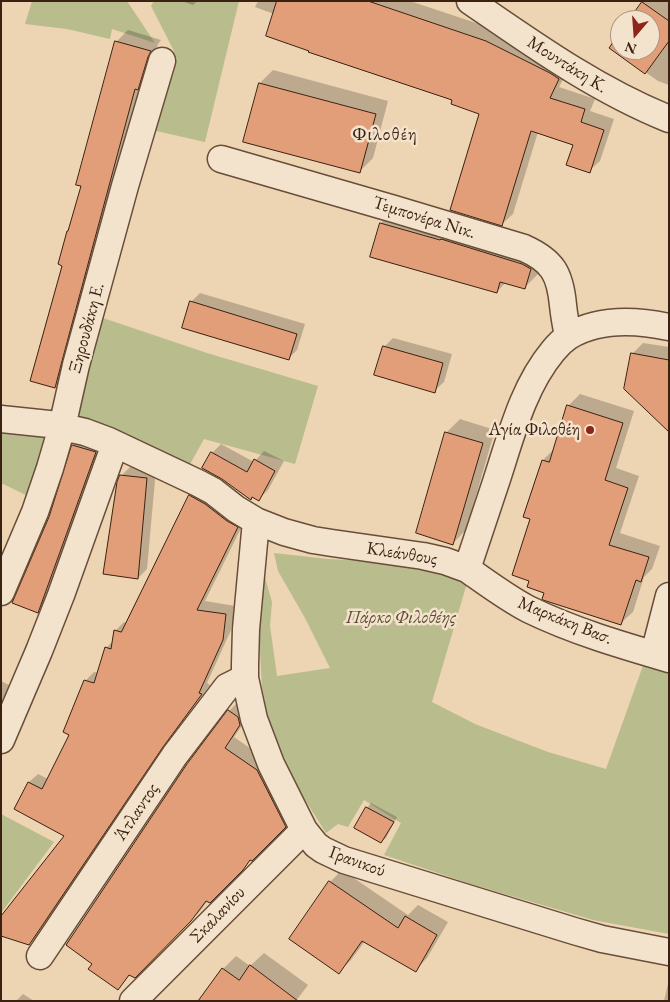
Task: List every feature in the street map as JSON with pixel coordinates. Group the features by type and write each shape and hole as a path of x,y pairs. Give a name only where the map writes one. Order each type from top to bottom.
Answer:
{"street":[{"name":"Μουντάκη Κ.","path":"470,1 556,60 586,78 669,119"},
{"name":"Ξηρουδάκη Ε.","path":"1,592 35,512 50,468 125,186 162,61"},
{"name":"Τεμπονέρα Νικ.","path":"221,159 394,208 536,253 548,262 559,279 562,288 568,336"},
{"path":"467,569 524,400 538,372 559,344 568,336 593,326 607,323 629,322 669,327"},
{"name":"Κλεάνθους","path":"1,419 38,422 86,432 198,482 256,522 284,532 314,540 423,556 467,569"},
{"path":"1,740 61,595 115,444"},
{"name":"Γρανικού","path":"256,522 246,629 245,678 254,719 263,745 282,788 304,830 316,845 344,860 574,931 602,939 669,952"},
{"name":"Μαρκάκη Βασ.","path":"467,569 511,600 546,617 586,633 661,657"},
{"path":"661,657 669,596"},
{"name":"Άτλαντος","path":"40,956 175,755 227,687 245,678"},
{"name":"Σκαλανίου","path":"133,1001 304,830"}],"green space":[{"path":"32,1 127,1 155,43 112,29 110,39 67,29 25,24"},
{"path":"154,1 239,1 205,142 152,130 174,51 151,6"},
{"path":"97,316 207,353 318,386 295,464 204,439 189,466 73,418"},
{"path":"1,428 53,436 34,499 1,483"},
{"name":"Πάρκο Φιλοθέης","path":"274,553 367,561 434,570 467,583 432,702 475,724 548,752 606,769 645,660 669,669 669,934 593,920 471,884 384,855 401,823 364,800 348,827 338,824 326,833 304,798 270,729 262,687 258,614 264,574 272,602 270,626 277,676 330,668 305,618 278,571"},
{"path":"1,814 54,842 1,913"}],"building":[{"path":"277,1 368,1 486,41 550,73 559,79 550,98 585,109 581,122 604,130 590,173 566,165 573,145 531,131 502,226 450,210 479,114 451,104 452,100 266,36"},
{"path":"642,2 653,10 636,10"},
{"path":"660,15 669,21 669,41 660,53"},
{"path":"115,41 151,51 138,90 135,89 55,388 30,381 62,266 58,264 81,186 76,185"},
{"path":"626,60 655,60 645,74"},
{"path":"259,83 376,114 360,173 243,142"},
{"path":"380,223 441,239 522,264 531,269 525,289 500,282 497,293 370,257"},
{"path":"190,301 297,334 289,360 182,328"},
{"path":"383,346 443,363 435,393 374,375"},
{"path":"631,353 669,360 669,432 624,389"},
{"path":"567,405 623,423 605,480 628,488 609,545 649,557 641,582 636,580 621,625 543,600 544,593 527,587 529,581 512,575 530,519 523,517 542,460 549,462"},
{"path":"445,432 483,443 453,545 416,533"},
{"path":"72,445 96,452 38,613 12,603 49,517"},
{"path":"211,452 247,472 254,459 275,471 259,501 252,497 251,500 222,479 202,468"},
{"path":"120,475 147,478 138,579 103,574 117,482"},
{"path":"189,495 238,527 197,610 226,614 223,640 199,693 202,694 163,747 29,945 1,936 1,916 64,836 14,809 28,782 42,789 69,735 63,732 84,680 94,683 105,647 111,649 114,630 121,632"},
{"path":"228,710 238,717 240,725 225,748 257,770 286,827 252,861 250,860 243,870 210,903 206,901 191,921 135,978 129,975 118,990 88,969 92,964 66,945 187,764"},
{"path":"366,807 394,822 381,843 354,828"},
{"path":"329,881 398,928 405,916 437,935 416,972 362,941 339,974 289,939"},
{"path":"250,965 298,1001 198,1001 222,968 239,980"}],"place":[{"name":"Αγία Φιλοθέη","path":"590,430"}],"district":[{"name":"Φιλοθέη","path":"385,135"}]}
